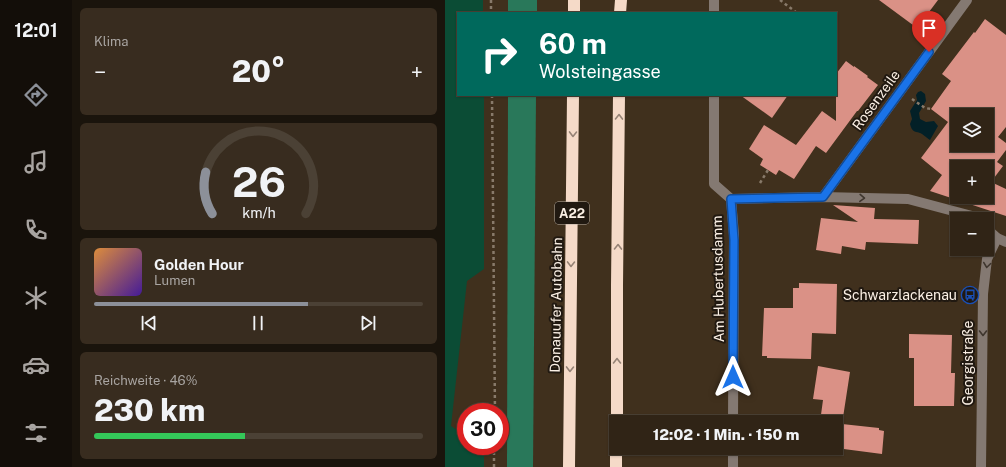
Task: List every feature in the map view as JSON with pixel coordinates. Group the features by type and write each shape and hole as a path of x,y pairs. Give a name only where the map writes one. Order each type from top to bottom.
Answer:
{"highway":[{"path":"574,0 574,12"},
{"path":"620,12 621,0"},
{"name":"Donauufer Autobahn","path":"569,467 573,96"},
{"path":"617,415 619,96"},
{"path":"616,455 616,467"}],"street":[{"path":"714,0 714,12"},
{"name":"Rosenzeile","path":"823,197 967,0"},
{"name":"Am Hubertusdamm","path":"714,96 715,184 731,199 734,240 733,415"},
{"path":"731,199 823,197 908,199 957,212"},
{"name":"Georgistraße","path":"981,467 983,294 987,259 1001,240"},
{"path":"733,455 733,467"}],"path":[{"path":"491,0 491,12"},
{"path":"780,0 796,12"},
{"path":"492,96 495,403"},
{"path":"915,101 925,108 931,109"},
{"path":"494,455 494,467"}],"green space":[{"path":"445,0 483,0 483,12 457,12 457,96 484,96 484,269 467,281 451,426 457,430 457,455 484,455 484,467 445,467"},
{"path":"508,0 537,0 537,12 508,12"},
{"path":"508,96 536,96 533,467 507,467 507,455 509,455 509,403 507,403"}],"water":[{"path":"921,91 925,94 926,101 919,113 920,119 926,122 934,121 938,126 930,140 913,131 910,124 912,119 910,111 917,100 916,95"}],"building":[{"path":"879,0 938,0 917,28"},
{"path":"985,19 1006,35 1006,127 998,137 1006,143 1006,150 997,162 1003,166 994,178 994,160 950,160 950,198 930,191 942,175 921,158 948,122 931,109 951,81 942,74 974,32 975,33"},
{"path":"846,61 878,85 826,153 816,146 794,179 779,170 776,175 760,165 763,159 749,149 764,125 796,145 822,111 836,121 837,73"},
{"path":"741,96 787,96 772,118"},
{"path":"994,183 1006,189 1006,216 970,204 994,204"},
{"path":"833,205 875,208 874,219 919,220 918,244 866,242 865,250 842,246 841,254 816,250 821,218 858,222"},
{"path":"799,283 837,284 836,334 812,333 811,359 767,358 767,356 762,356 764,308 793,308 793,288 799,288"},
{"path":"909,334 952,335 951,373 955,373 954,406 914,406 914,358 909,358"},
{"path":"818,366 850,372 843,418 843,415 821,415 823,400 813,399"},
{"path":"843,424 879,428 879,430 884,431 882,454 843,449"}],"place":[{"name":"Schwarzlackenau","path":"970,295"}],"route":[{"path":"733,377 734,240 731,199 823,197 929,52"}]}
